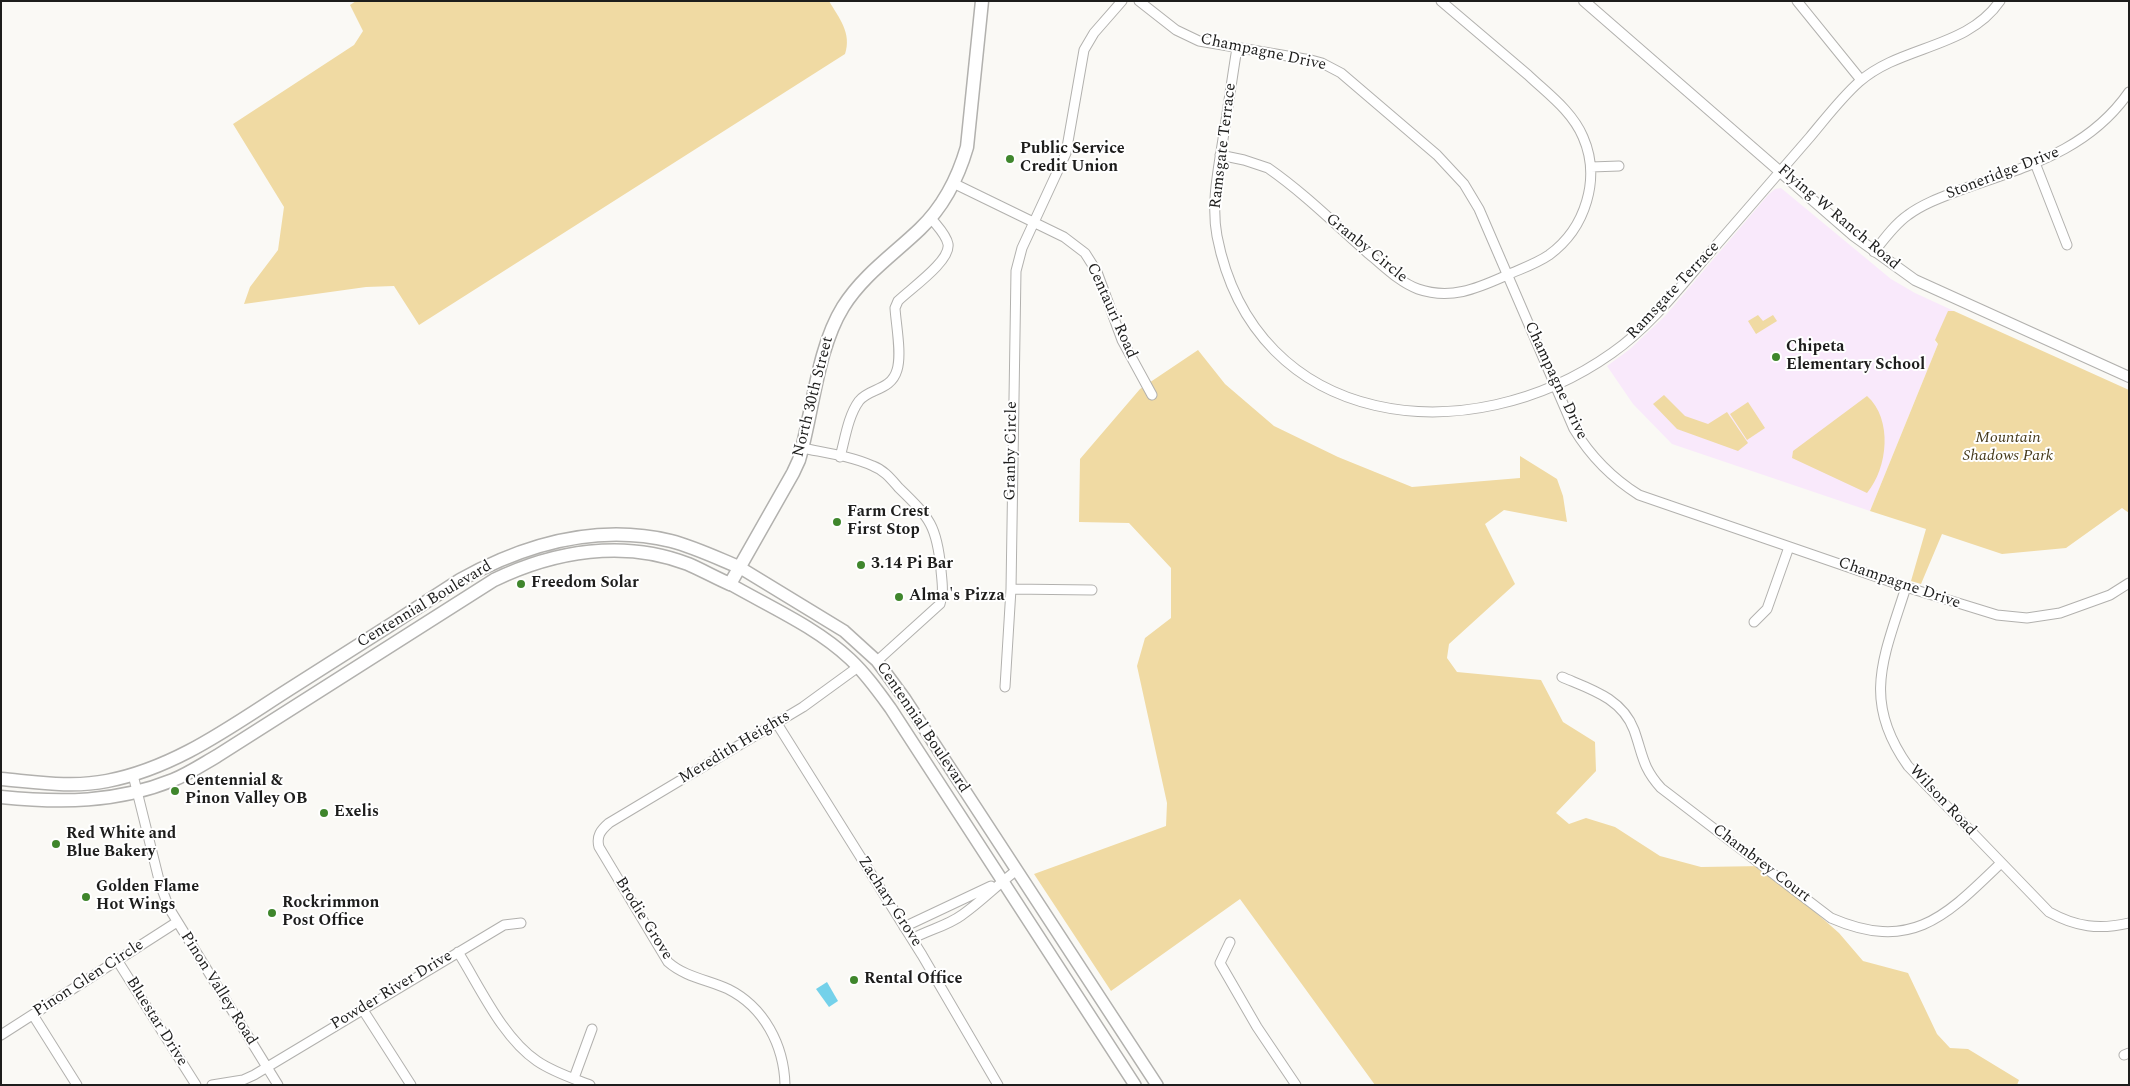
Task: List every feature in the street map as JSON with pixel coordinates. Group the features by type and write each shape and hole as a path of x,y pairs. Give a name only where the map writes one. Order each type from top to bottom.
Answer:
{"main road":[{"name":"North 30th Street","path":"730,584 793,474 802,448 824,351 836,319 862,281 930,218 953,184 967,147 982,1"},
{"name":"Centennial Boulevard","path":"1,779 70,784 106,781 133,775 162,765 209,741 458,582 489,564 517,552 572,537 603,534 628,535 674,542 739,567 832,622 877,661 905,699 1157,1085"},
{"name":"Centennial Boulevard","path":"1,797 49,801 108,798 175,779 217,756 494,580 518,568 572,554 610,549 649,554 687,564 730,584 823,637 858,667 891,709 1136,1085"}],"street":[{"name":"Granby Circle","path":"1005,686 1011,589 1014,289 1018,260 1066,153 1084,50 1094,33 1122,1"},
{"name":"Champagne Drive","path":"1139,1 1176,30 1200,40 1322,63 1351,80 1437,155 1464,184 1478,209 1554,386 1582,443 1602,466 1626,486 1657,502 1906,587 1997,615 2027,618 2076,609 2127,587"},
{"name":"Granby Circle","path":"1220,155 1256,163 1279,176 1392,273 1417,289 1444,294 1457,294 1471,290 1548,256 1563,244 1583,215 1591,167 1583,137 1569,114 1503,53 1442,1"},
{"path":"1797,1 1861,80"},
{"name":"Ramsgate Terrace","path":"1237,48 1220,155 1214,213 1216,232 1225,270 1242,308 1282,358 1334,392 1375,407 1414,412 1456,410 1497,404 1526,397 1554,386 1595,364 1641,330 1861,80 1891,63 1963,34 1986,18 2000,1"},
{"name":"Flying W Ranch Road","path":"1589,3 1874,252 1915,280 2129,377"},
{"name":"Stoneridge Drive","path":"1874,252 1907,215 1939,198 2065,150 2107,120 2129,92"},
{"path":"2035,163 2067,245"},
{"path":"1591,167 1619,166"},
{"name":"Centauri Road","path":"953,184 1034,222 1076,245 1089,258 1102,285 1116,328 1152,394"},
{"path":"840,456 851,418 860,400 889,384 897,370 899,362 895,308 898,301 940,263 947,254 948,244 930,218"},
{"path":"802,448 840,456 874,466 884,472 925,515 934,530 938,542 943,594 940,604 877,661"},
{"path":"1754,622 1767,609 1789,547"},
{"name":"Wilson Road","path":"1906,587 1885,656 1882,675 1881,703 1887,731 1892,743 1908,766 2038,902 2060,918 2094,928 2129,923"},
{"path":"1011,589 1092,590"},
{"name":"Meredith Heights","path":"609,823 826,692 858,667"},
{"name":"Chambrey Court","path":"1562,677 1598,692 1621,708 1634,730 1645,766 1661,788 1831,918 1862,930 1892,932 1922,926 1948,913 2001,864"},
{"name":"Zachary Grove","path":"776,722 912,939 998,1085"},
{"name":"Pinon Valley Road","path":"133,775 160,884 177,922 226,998 278,1085"},
{"name":"Brodie Grove","path":"609,823 598,836 599,847 668,962 682,971 728,990 762,1017 775,1038 783,1064 785,1085"},
{"path":"912,939 927,930 962,916 1017,870"},
{"path":"904,927 1003,881"},
{"name":"Pinon Glen Circle","path":"1,1035 177,922"},
{"name":"Powder River Drive","path":"267,1067 504,925 520,923"},
{"path":"1230,942 1220,963 1257,1027 1296,1085"},
{"path":"458,952 511,1037 537,1061 590,1085"},
{"name":"Bluestar Drive","path":"117,960 196,1085"},
{"path":"363,1010 411,1085"},
{"path":"33,1015 77,1085"},
{"path":"574,1078 592,1029"},
{"path":"212,1085 243,1080 267,1067"}],"shaded area":[{"name":"Chipeta Elementary School","path":"1781,188 1891,279 1915,293 1954,311 1948,312 1935,342 1938,344 1870,511 1672,444 1633,404 1607,366 1630,349 1665,316 1768,195 1775,189"}],"green space":[{"path":"356,1 829,1 846,32 847,46 845,54 419,325 394,286 366,287 244,304 250,287 278,250 284,207 233,124 354,45 363,31 350,5"},
{"name":"Mountain Shadows Park","path":"1948,311 1954,311 2129,390 2129,513 2122,508 2066,548 2002,554 1942,534 1921,584 1911,581 1926,529 1870,511 1938,344 1935,340"},
{"path":"1758,315 1763,321 1773,315 1777,321 1756,334 1748,321"},
{"path":"1198,350 1225,384 1274,426 1338,457 1412,487 1520,478 1520,456 1557,479 1563,496 1567,522 1504,510 1485,524 1515,584 1449,644 1447,658 1457,672 1541,680 1563,722 1595,742 1596,771 1556,813 1569,824 1586,818 1615,827 1660,856 1701,867 1763,866 1839,933 1863,961 1908,973 1937,1034 1950,1048 1968,1049 2019,1080 2017,1085 1375,1085 1240,899 1111,991 1034,874 1166,826 1167,803 1137,666 1145,638 1171,618 1171,568 1129,523 1079,522 1080,459 1140,389"},
{"path":"1664,395 1685,416 1708,424 1727,412 1748,443 1738,451 1677,429 1653,404"},
{"path":"1867,396 1881,417 1885,444 1880,471 1867,493 1792,458 1793,451"},
{"path":"1748,402 1765,428 1747,440 1730,414"}],"water":[{"path":"827,982 838,1001 829,1007 816,989"}],"place":[{"name":"Public Service Credit Union","path":"1010,159"},
{"name":"Chipeta Elementary School","path":"1776,357"},
{"name":"Farm Crest First Stop","path":"837,522"},
{"name":"3.14 Pi Bar","path":"861,565"},
{"name":"Freedom Solar","path":"521,584"},
{"name":"Alma's Pizza","path":"899,597"},
{"name":"Centennial & Pinon Valley OB","path":"175,791"},
{"name":"Exelis","path":"324,813"},
{"name":"Red White and Blue Bakery","path":"56,844"},
{"name":"Golden Flame Hot Wings","path":"86,897"},
{"name":"Rockrimmon Post Office","path":"272,913"},
{"name":"Rental Office","path":"854,980"}]}
